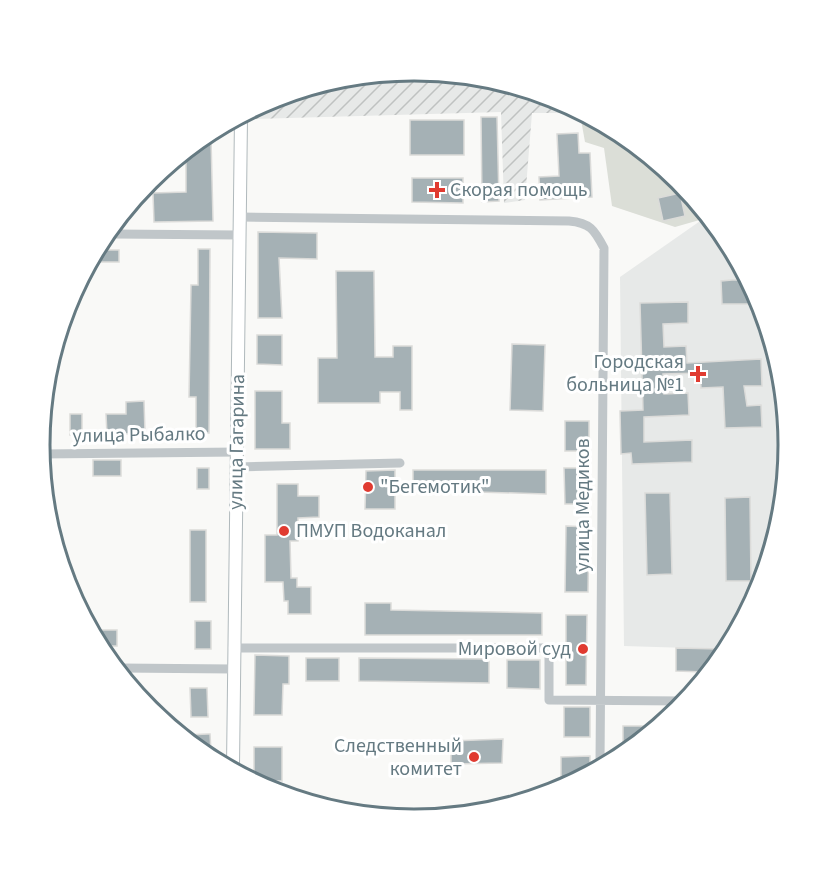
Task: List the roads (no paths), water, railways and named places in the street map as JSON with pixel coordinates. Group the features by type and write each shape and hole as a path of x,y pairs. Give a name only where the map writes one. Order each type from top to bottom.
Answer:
{"street":[{"name":"улица Гагарина","path":"233,762 241,124"},
{"name":"улица Медиков","path":"240,217 569,221 584,223 597,235 604,248 600,759"},
{"path":"117,234 240,235"},
{"name":"улица Рыбалко","path":"50,454 238,452"},
{"path":"237,467 400,464"},
{"path":"233,648 549,648 549,700 674,701"},
{"path":"126,668 233,669"}],"place":[{"name":"Скорая помощь","path":"437,190"},
{"name":"Городская больница №1","path":"698,374"},
{"name":"\"Бегемотик\"","path":"368,487"},
{"name":"ПМУП Водоканал","path":"284,531"},
{"name":"Мировой суд","path":"583,649"},
{"name":"Следственный комитет","path":"474,757"}]}
